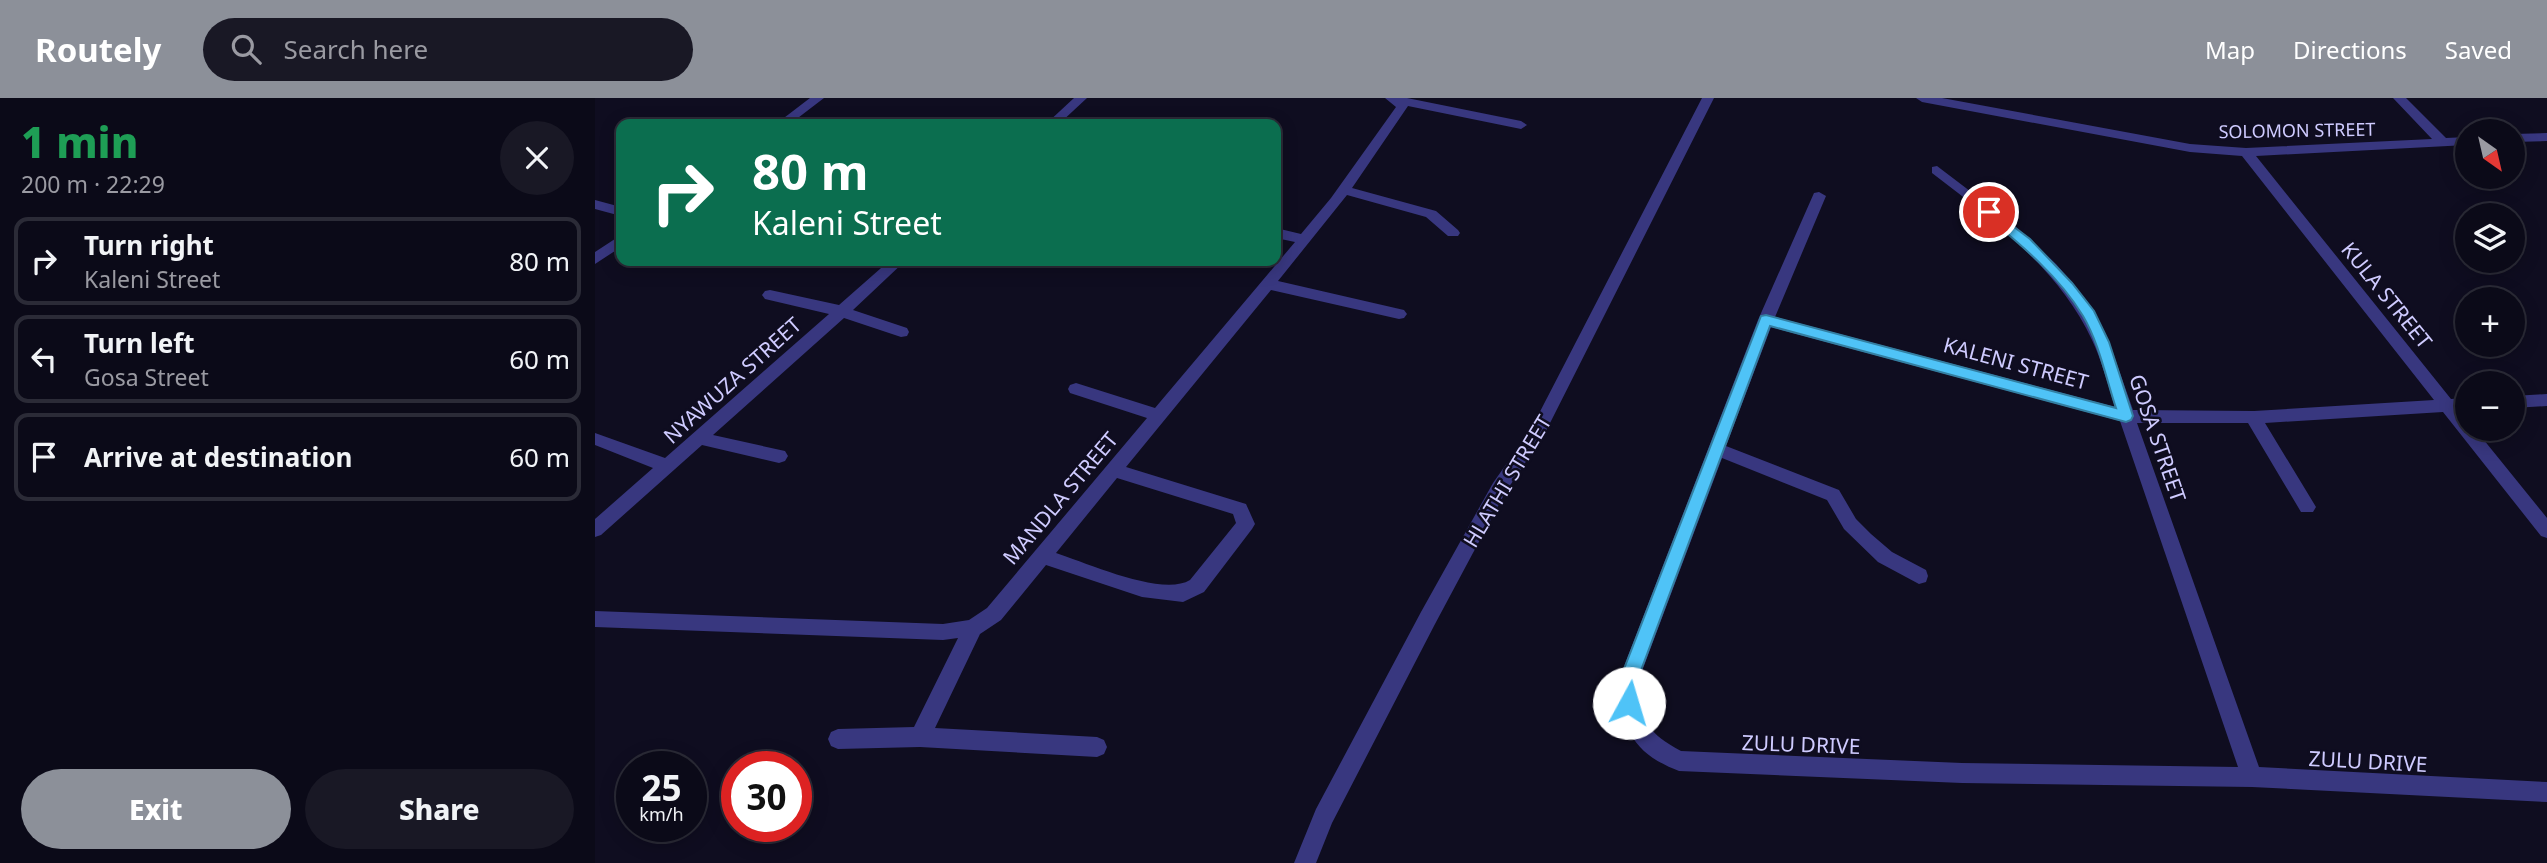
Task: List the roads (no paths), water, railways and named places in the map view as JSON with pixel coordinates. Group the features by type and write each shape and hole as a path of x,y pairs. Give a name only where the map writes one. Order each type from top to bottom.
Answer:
{"street":[{"path":"789,119 818,98"},
{"path":"1058,119 1081,98"},
{"name":"HLATHI STREET","path":"1305,863 1324,817 1428,618 1499,488 1537,433 1708,98"},
{"name":"SOLOMON STREET","path":"1921,98 1957,101 2190,148 2246,152 2455,141"},
{"path":"2399,98 2442,142"},
{"path":"1395,99 1521,125"},
{"name":"MANDLA STREET","path":"972,628 993,614 1305,239 1344,190 1402,107 1395,99"},
{"path":"2525,138 2547,137"},
{"name":"KULA STREET","path":"2246,152 2547,531"},
{"name":"GOSA STREET","path":"1937,170 2025,242 2067,286 2089,314 2252,777"},
{"path":"1344,190 1431,214 1453,233"},
{"name":"ZULU DRIVE","path":"1819,196 1766,320 1626,687 1631,718 1647,744 1679,761 1962,774 2252,777 2547,792"},
{"path":"595,204 616,210"},
{"path":"1281,234 1305,239"},
{"path":"595,259 616,244"},
{"name":"NYAWUZA STREET","path":"595,530 892,266"},
{"path":"1268,284 1399,314"},
{"path":"770,295 841,311 901,332"},
{"name":"KALENI STREET","path":"1766,320 2126,416 2184,420 2253,418 2455,405"},
{"path":"1076,389 1158,415"},
{"path":"2525,401 2547,400"},
{"path":"2253,418 2307,507"},
{"path":"698,438 779,456"},
{"path":"597,439 667,466"},
{"path":"1716,449 1833,495 1850,524 1865,539 1885,557 1919,576"},
{"path":"1042,556 1142,589 1172,595 1183,594 1197,586 1246,524 1240,509 1112,470"},
{"path":"598,623 943,632 972,628"},
{"path":"920,737 972,628"},
{"path":"838,739 920,737 1097,747"}]}
